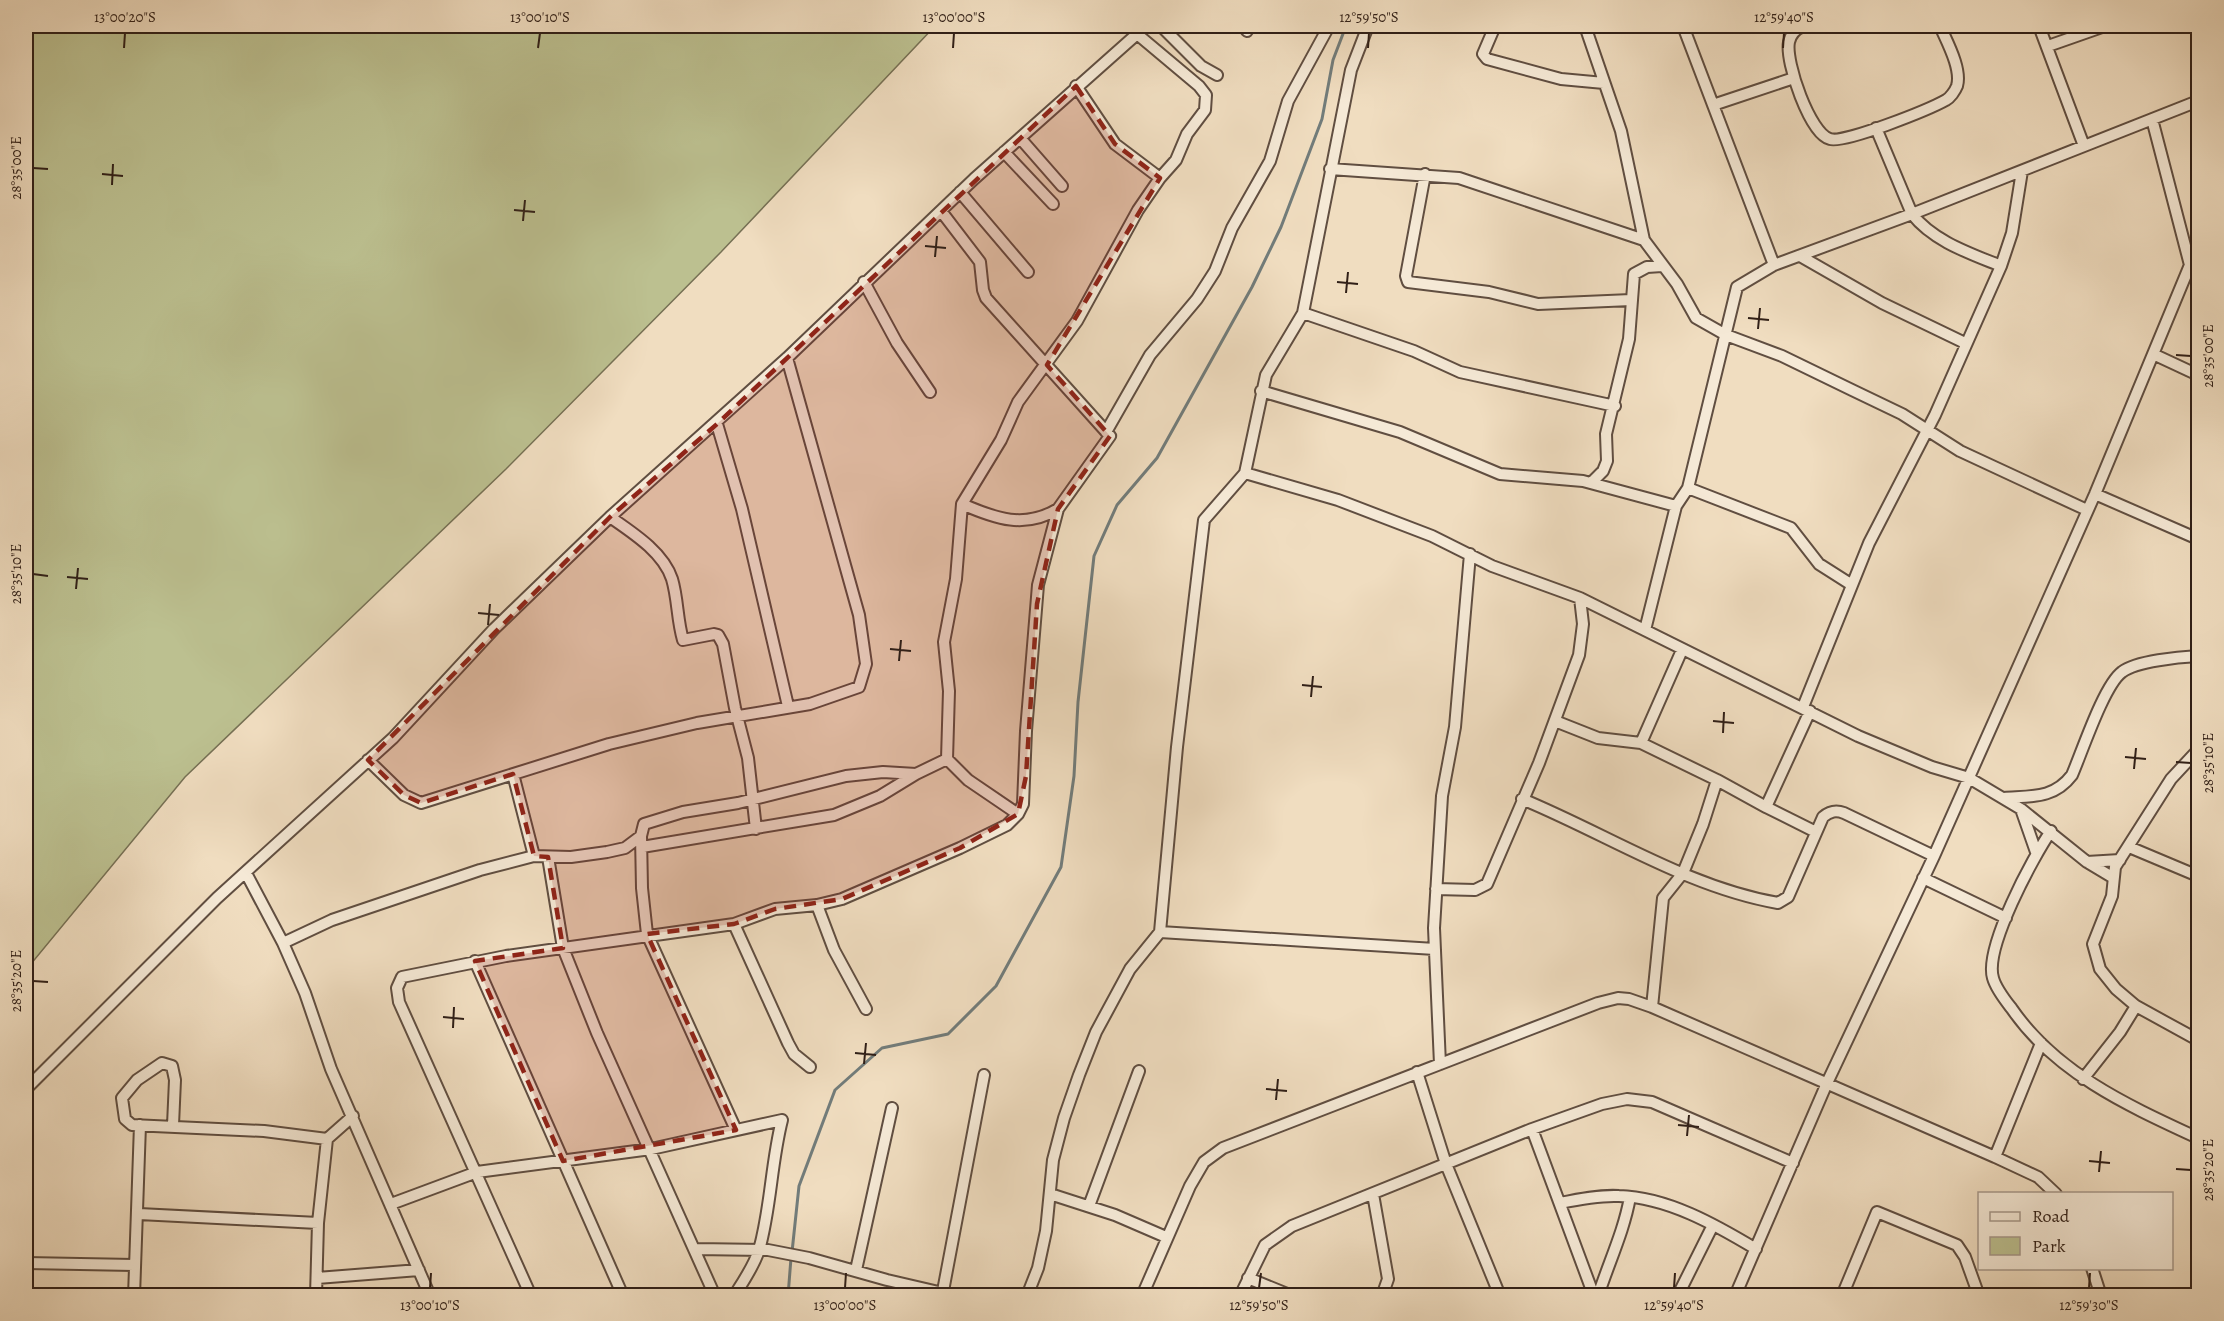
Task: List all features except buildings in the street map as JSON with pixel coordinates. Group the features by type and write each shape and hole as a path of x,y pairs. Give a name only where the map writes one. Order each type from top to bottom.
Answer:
{"street":[{"path":"26,1089 246,873 368,760 494,629 610,517 717,424 960,192 1076,86 1146,26"},
{"path":"1161,26 1201,66 1217,75"},
{"path":"1106,432 1150,355 1197,299 1215,271 1232,228 1270,161 1288,101 1329,26"},
{"path":"1027,1296 1042,1247 1053,1160 1064,1118 1096,1032 1139,956 1160,932 1177,747 1204,520 1245,472 1261,391 1278,352 1303,313 1351,70 1366,26"},
{"path":"1495,26 1483,54 1487,59 1561,79 1604,83"},
{"path":"1585,26 1621,131 1644,240 1677,284 1696,318 1726,335 1782,356 1902,414 1926,432 1960,451 2086,510"},
{"path":"1683,26 1774,265"},
{"path":"1803,26 1795,30 1790,41 1789,55 1794,78 1820,135 1831,140 1842,140 1948,99 1956,88 1958,75 1940,26"},
{"path":"2040,26 2084,146"},
{"path":"2048,46 2105,26"},
{"path":"1018,814 968,780 947,759 949,691 944,642 956,579 962,504 1001,440 1018,402 1077,321 1138,210 1160,178 1176,160 1187,134 1205,110 1206,95 1199,86 1137,34"},
{"path":"1713,105 1794,78"},
{"path":"1076,86 1115,144 1160,178"},
{"path":"1645,630 1676,506 1688,488 1737,287 1774,265 1912,214 2199,101"},
{"path":"1735,1296 1827,1083 1969,778 2095,494 2153,354 2194,266 2152,119"},
{"path":"1876,128 1912,214 1932,234 2001,266"},
{"path":"1020,138 1062,186"},
{"path":"1004,152 1053,204"},
{"path":"1330,169 1459,178 1489,186 1644,240"},
{"path":"1766,807 1806,709 1852,585 1880,520 1926,432 2001,266 2012,233 2022,171"},
{"path":"1425,174 1406,276 1408,282 1489,292 1538,304 1631,300"},
{"path":"960,192 1028,272"},
{"path":"531,1296 399,1002 397,988 402,977 475,961 647,934 734,924 775,909 817,905 861,891 1007,825 1018,814 1023,804 1026,776 1026,731 1038,585 1058,509 1110,436 986,298 980,262 940,211"},
{"path":"1800,256 1882,303 1965,343"},
{"path":"1591,483 1603,471 1607,461 1606,434 1629,339 1634,274 1647,267 1662,266"},
{"path":"864,282 897,343 930,392"},
{"path":"1303,313 1414,351 1460,372 1614,406"},
{"path":"2153,354 2199,375"},
{"path":"368,760 404,795 421,803 564,756 643,735 788,706 810,704 851,692 863,681 866,664 850,579 787,358"},
{"path":"1261,391 1400,432 1500,474 1591,483 1676,506"},
{"path":"717,424 742,509 788,706"},
{"path":"1245,472 1338,500 1470,554 1491,566 1580,598 1858,736 1932,767 1969,778 2021,809 2087,862 2112,878"},
{"path":"1688,488 1791,528 1819,564 1852,585"},
{"path":"2095,494 2199,539"},
{"path":"962,504 982,513 1018,520 1040,520 1058,509"},
{"path":"610,517 629,530 667,567 673,582 682,639 714,634 720,638 754,799 756,829"},
{"path":"1440,1064 1435,949 1436,889 1442,796 1455,727 1470,554"},
{"path":"1436,889 1475,890 1487,884 1555,721 1583,637 1580,598"},
{"path":"1641,743 1682,650"},
{"path":"2003,798 2048,793 2062,787 2072,775 2111,685 2122,671 2137,665 2199,656"},
{"path":"1555,721 1599,738 1641,743 1816,832"},
{"path":"2199,750 2171,779 2120,860 2112,878 2112,896 2095,936 2094,953 2100,969 2136,1006 2199,1040"},
{"path":"283,943 332,920 480,870 534,856 608,852 641,842 756,829 834,815 880,796 916,774 947,759"},
{"path":"736,1130 647,934 642,888 642,828 648,820 754,799 846,776 883,772 916,774"},
{"path":"513,774 534,856"},
{"path":"1652,1007 1663,898 1683,873 1703,824 1717,780"},
{"path":"1522,799 1683,873 1749,898 1784,902 1822,817 1837,811 1878,827 1934,856"},
{"path":"2021,809 2036,852"},
{"path":"2051,831 2036,852 2006,918 1992,965 1993,978 2023,1026 2084,1079 2199,1137"},
{"path":"2129,847 2199,876"},
{"path":"548,857 563,948 597,1033 696,1249 715,1296"},
{"path":"2087,862 2120,860"},
{"path":"246,873 283,943 305,993 322,1046 430,1296"},
{"path":"1923,878 2006,918"},
{"path":"817,905 834,950 866,1009"},
{"path":"734,924 788,1043 794,1054 810,1067"},
{"path":"1160,932 1435,949"},
{"path":"475,961 623,1296"},
{"path":"1142,1296 1190,1186 1204,1162 1223,1148 1598,1003 1618,998 1629,999 1652,1007 1995,1157 2038,1178 2054,1192"},
{"path":"2084,1079 2120,1032 2136,1006"},
{"path":"1995,1157 2041,1043"},
{"path":"173,1125 175,1080 172,1066 162,1063 137,1080 122,1098 125,1119 132,1125 173,1125 293,1134 327,1139"},
{"path":"1089,1206 1139,1071"},
{"path":"1417,1072 1446,1164 1500,1296"},
{"path":"943,1291 984,1075"},
{"path":"1240,1296 1265,1245 1281,1232 1532,1129 1602,1104 1627,1099 1652,1102 1793,1163"},
{"path":"856,1270 892,1108"},
{"path":"316,1296 318,1223 327,1139 353,1116"},
{"path":"392,1204 477,1172 651,1149 782,1120 772,1163 768,1202 759,1250 734,1296"},
{"path":"134,1296 134,1265 139,1215 140,1125"},
{"path":"1532,1129 1593,1296"},
{"path":"1050,1194 1089,1206 1166,1237"},
{"path":"1372,1194 1388,1279 1382,1296"},
{"path":"1560,1203 1606,1196 1630,1197 1665,1206 1713,1225 1756,1249"},
{"path":"1598,1296 1624,1228 1630,1197"},
{"path":"1842,1296 1877,1212 1957,1245 1965,1257 1979,1296"},
{"path":"139,1215 318,1223"},
{"path":"1679,1293 1713,1225"},
{"path":"696,1249 759,1250 817,1259 927,1292 943,1291 956,1296"},
{"path":"26,1263 134,1265"},
{"path":"317,1278 419,1270"},
{"path":"2092,1270 2102,1296"},
{"path":"1248,1278 1292,1296"}],"highlighted area":[{"path":"1076,86 1115,144 1160,178 1047,365 1110,436 1058,509 1037,604 1026,776 1018,814 960,848 842,899 775,909 734,924 647,934 736,1130 563,1161 475,961 563,948 548,857 534,856 513,774 421,803 404,795 368,760 610,517 717,424"}],"green space":[{"path":"26,26 935,26 721,252 506,469 185,777 26,970"}],"waterway":[{"path":"792,1252 799,1186 835,1090 882,1048 948,1034 996,986 1061,867 1074,776 1078,702 1094,556 1117,505 1157,458 1252,287 1281,227 1322,119 1333,60 1346,26"},
{"path":"788,1296 791,1258"}]}
